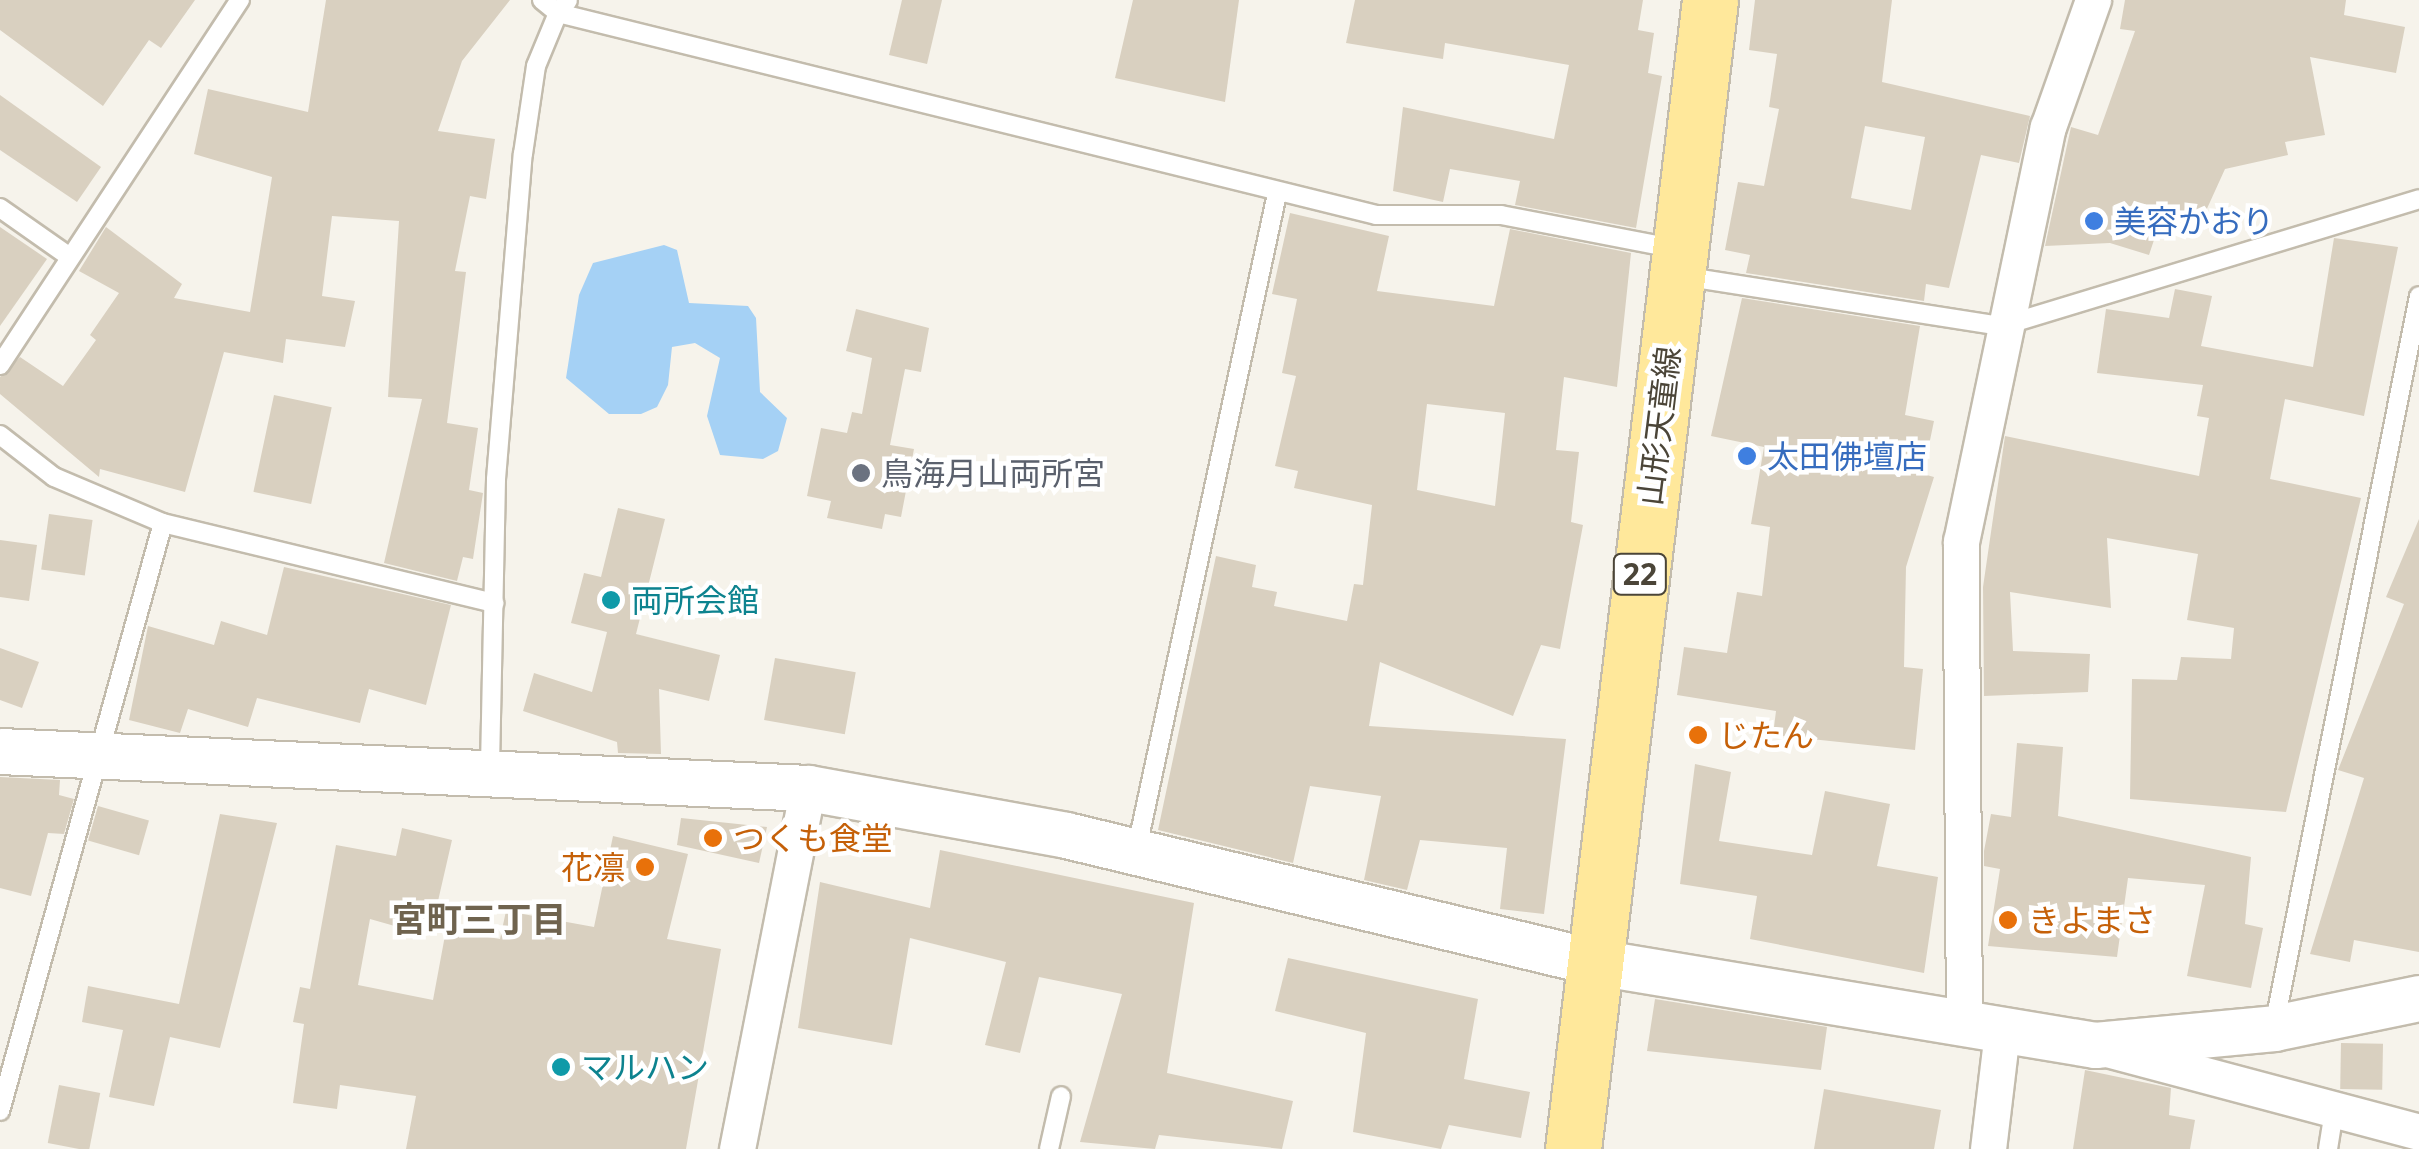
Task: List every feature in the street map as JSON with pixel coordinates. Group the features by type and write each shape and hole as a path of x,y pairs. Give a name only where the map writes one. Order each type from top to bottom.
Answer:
{"main road":[{"name":"山形天童線","path":"1574,1149 1590,961 1681,263 1710,0"}],"street":[{"path":"1988,1149 1961,542 2002,326 2048,126 2093,0"},
{"path":"0,751 103,751 490,766 808,788 1136,852 1590,961 2095,1045 2419,1132"},
{"path":"738,1149 808,788"},
{"path":"2095,1045 2274,1028 2419,998"}],"lane":[{"path":"0,364 240,0"},
{"path":"542,0 1278,194 1376,215 1500,215 1681,263 2002,326 2419,200"},
{"path":"490,766 494,603 522,154 536,66 563,7"},
{"path":"1136,852 1278,194"},
{"path":"0,208 70,257"},
{"path":"2274,1028 2419,296"},
{"path":"0,435 54,477 162,523 494,603"},
{"path":"0,1111 103,751 162,523"},
{"path":"1049,1149 1061,1096"},
{"path":"2328,1149 2334,1111"}],"water":[{"path":"664,245 677,250 689,303 748,306 756,318 760,392 787,418 778,451 763,459 720,455 707,416 720,358 695,343 672,347 668,385 657,407 641,414 609,414 566,378 579,295 593,263"}],"building":[{"path":"0,0 195,0 161,48 149,40 103,106 0,30"},
{"path":"326,0 510,0 462,61 438,131 495,139 486,199 470,196 455,271 466,272 447,423 478,428 469,490 483,493 473,559 463,557 457,581 384,563 422,399 388,397 399,221 332,216 322,296 355,301 345,347 286,339 283,363 224,352 185,492 100,469 99,477 0,394 0,377 20,357 63,386 96,340 90,335 119,293 79,271 106,227 182,284 174,298 250,312 272,177 194,154 208,89 308,112"},
{"path":"902,0 942,0 927,64 889,55"},
{"path":"1133,0 1239,0 1225,102 1115,78"},
{"path":"1355,0 1643,0 1638,30 1654,33 1648,73 1662,76 1636,228 1515,205 1520,181 1450,169 1443,202 1393,191 1403,107 1554,139 1569,65 1445,43 1443,59 1346,43"},
{"path":"1755,0 1892,0 1882,82 2030,116 2019,163 1981,155 1949,288 1926,284 1924,301 1746,273 1750,255 1725,250 1738,182 1764,186 1779,109 1769,107 1777,54 1749,50","holes":["1865,126 1925,137 1911,210 1851,198"]},
{"path":"2125,0 2346,0 2344,15 2405,27 2396,73 2310,57 2325,135 2285,142 2288,155 2225,169 2200,224 2165,207 2149,255 2110,243 2045,246 2071,127 2098,135 2135,31 2120,29"},
{"path":"0,95 101,167 77,202 0,150"},
{"path":"1290,213 1389,236 1377,291 1494,306 1510,229 1631,253 1617,387 1564,377 1556,450 1579,452 1571,522 1583,525 1560,649 1541,645 1513,716 1380,662 1369,726 1566,739 1544,914 1500,909 1507,848 1420,840 1407,890 1364,880 1381,796 1310,786 1293,863 1158,830 1216,556 1256,565 1252,587 1277,592 1274,606 1347,621 1354,584 1363,585 1372,505 1294,488 1298,471 1275,466 1296,376 1282,373 1297,299 1272,294","holes":["1427,404 1505,413 1495,506 1417,490"]},
{"path":"0,227 47,259 0,326"},
{"path":"2334,238 2398,247 2364,416 2285,399 2270,479 2361,498 2286,812 2130,799 2132,679 2177,680 2181,657 2231,659 2234,628 2187,620 2198,554 2107,538 2111,608 2010,592 2013,651 2090,654 2088,692 1984,696 1983,587 2005,436 2199,476 2209,418 2197,416 2203,385 2097,373 2106,309 2169,318 2175,289 2212,296 2201,346 2313,367"},
{"path":"1742,298 1920,326 1905,415 1934,421 1923,474 1934,477 1906,567 1904,667 1923,669 1915,750 1773,735 1776,711 1677,695 1684,647 1727,653 1737,592 1762,596 1770,527 1751,524 1764,447 1711,436"},
{"name":"鳥海月山両所宮","path":"856,309 929,328 921,372 905,369 890,445 914,449 901,517 885,514 882,529 827,518 831,501 807,496 821,428 847,433 852,412 862,414 872,358 846,351"},
{"path":"274,395 332,407 311,504 253,492"},
{"name":"両所会館","path":"618,508 665,519 636,634 720,655 709,701 659,689 661,754 618,753 617,742 523,711 534,673 592,692 607,632 571,623 584,573 601,577"},
{"path":"49,514 93,520 85,576 41,569"},
{"path":"2419,519 2419,952 2354,940 2350,962 2310,954 2364,778 2338,770 2404,604 2386,597"},
{"path":"0,540 37,545 29,601 0,597"},
{"path":"284,567 451,605 426,705 369,689 360,723 257,698 248,727 188,709 180,733 129,720 148,626 214,645 221,621 267,635"},
{"path":"0,648 39,662 22,708 0,700"},
{"path":"775,658 856,672 845,734 764,720"},
{"path":"2017,743 2063,747 2058,816 2251,857 2245,924 2263,928 2251,988 2187,976 2205,885 2128,878 2117,957 1988,946 2000,869 1984,866 1984,851 1991,814 2011,817"},
{"path":"1695,764 1731,772 1719,841 1812,855 1825,791 1890,804 1877,866 1938,877 1924,973 1750,939 1757,896 1680,884"},
{"path":"0,777 60,780 59,795 74,799 64,834 48,833 31,896 0,888"},
{"path":"98,806 149,821 139,855 88,841"},
{"path":"220,814 277,823 220,1048 170,1037 154,1106 109,1097 123,1030 82,1022 88,986 179,1004"},
{"path":"681,818 767,827 759,863 677,845"},
{"name":"マルハン","path":"402,828 452,840 430,936 370,919 358,985 433,1000 446,930 500,939 506,911 594,927 613,836 688,854 667,939 721,949 686,1149 406,1149 416,1096 340,1085 337,1109 293,1103 304,1024 293,1022 300,987 310,989 336,845 396,856"},
{"path":"940,850 1194,903 1167,1073 1293,1101 1282,1149 1159,1135 1155,1149 1080,1142 1122,994 1039,977 1020,1053 985,1045 1006,962 910,938 892,1045 798,1028 820,882 930,908"},
{"path":"1288,958 1478,999 1464,1079 1530,1092 1521,1138 1449,1125 1441,1149 1353,1132 1366,1033 1275,1011"},
{"path":"1655,999 1827,1027 1821,1070 1647,1051"},
{"path":"2341,1043 2383,1044 2382,1090 2340,1089"},
{"path":"2085,1070 2171,1088 2169,1115 2195,1120 2190,1149 2073,1149"},
{"path":"59,1085 100,1093 89,1149 48,1143"},
{"path":"1824,1089 1941,1110 1934,1149 1814,1149"}],"place":[{"name":"美容かおり","path":"2094,221"},
{"name":"太田佛壇店","path":"1747,456"},
{"name":"鳥海月山両所宮","path":"861,473"},
{"name":"両所会館","path":"611,600"},
{"name":"じたん","path":"1698,735"},
{"name":"つくも食堂","path":"713,838"},
{"name":"花凛","path":"645,867"},
{"name":"きよまさ","path":"2008,920"},
{"name":"マルハン","path":"561,1067"}],"district":[{"name":"宮町三丁目","path":"479,919"}]}
